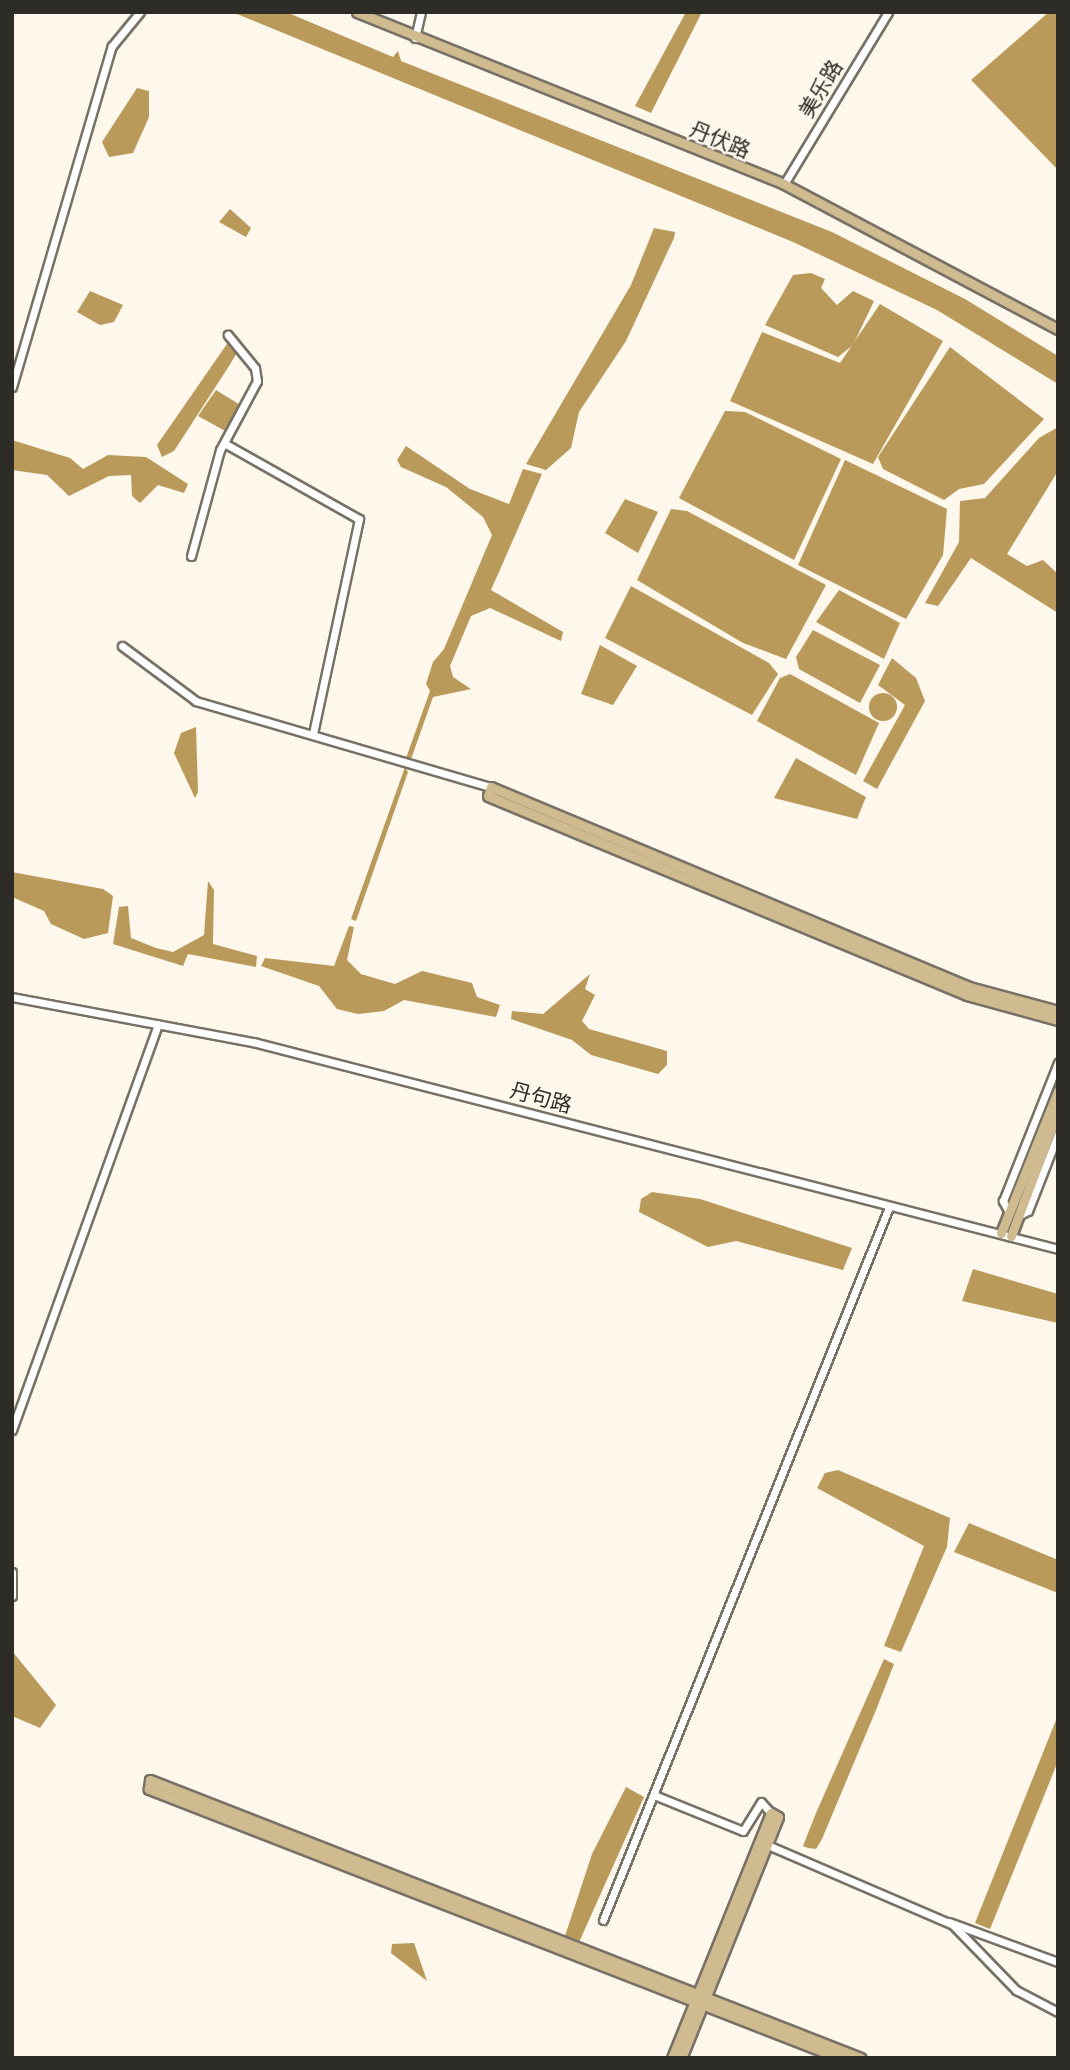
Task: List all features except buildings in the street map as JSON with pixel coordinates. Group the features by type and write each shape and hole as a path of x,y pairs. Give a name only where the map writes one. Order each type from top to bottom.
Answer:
{"main road":[{"name":"丹伏路","path":"357,12 415,38 784,184 1058,329"},
{"path":"1058,1011 969,987 491,787 488,796 967,995 1058,1020"},
{"path":"1011,1236 1013,1214 1058,1091"},
{"path":"1001,1233 1013,1214 1058,1110"},
{"path":"840,2058 700,2000 150,1780 149,1789 700,2000 861,2058"},
{"path":"672,2058 700,2000 763,1844 778,1817 771,1813"},
{"path":"681,2058 700,2000"}],"street":[{"path":"12,387 112,46 140,12"},
{"path":"415,38 421,12"},
{"name":"美乐路","path":"784,184 888,12"},
{"path":"191,556 224,443 258,374 228,335"},
{"path":"224,443 359,519 313,733"},
{"path":"122,646 196,701 491,787"},
{"name":"丹句路","path":"12,997 253,1042 1058,1249"},
{"path":"12,1430 158,1024"},
{"path":"1058,1063 1003,1201 1013,1214 1028,1211 1058,1134"},
{"path":"603,1920 888,1207"},
{"path":"12,1572 12,1596"},
{"path":"654,1795 743,1831 761,1802 771,1813"},
{"path":"763,1844 945,1921 1058,1962"},
{"path":"945,1921 965,1934 1016,1990 1058,2012"}],"shaded area":[{"path":"232,12 286,12 393,57 398,51 401,61 832,232 965,299 1058,356 1058,384 937,310 793,242"},
{"path":"686,12 702,12 651,113 635,106"},
{"path":"1049,12 1058,12 1058,170 971,80"},
{"path":"137,88 149,91 149,117 133,153 109,157 102,142"},
{"path":"230,209 251,228 246,237 219,222"},
{"path":"654,228 675,232 674,238 626,341 579,412 571,448 546,470 526,464 631,285"},
{"path":"811,273 825,279 821,288 837,305 853,291 874,301 853,345 838,357 765,325 793,275"},
{"path":"90,291 123,305 114,322 100,325 77,312"},
{"path":"880,304 943,341 873,464 730,401 762,332 840,363"},
{"path":"229,341 238,351 174,451 162,457 157,445"},
{"path":"950,347 1044,419 984,484 959,489 944,500 883,469 878,457"},
{"path":"216,390 242,406 227,432 198,416"},
{"path":"725,411 745,412 841,459 794,560 679,498"},
{"path":"1058,427 1058,471 1007,554 1027,566 1043,560 1058,574 1058,613 971,558 938,606 925,603 959,542 960,501 985,498 1039,438"},
{"path":"12,440 70,458 83,469 108,455 146,457 188,484 184,493 158,485 140,503 132,496 131,475 109,476 69,496 47,475 12,470"},
{"path":"406,446 470,489 509,504 523,469 542,474 491,590 563,632 561,641 490,608 471,616 450,666 453,677 471,689 433,697 410,762 406,758 430,691 426,684 433,662 444,649 492,535 483,517 446,487 401,467 397,460"},
{"path":"845,460 947,509 943,555 906,619 798,565"},
{"path":"625,499 658,512 638,553 605,533"},
{"path":"671,509 687,511 826,585 786,659 743,643 637,580"},
{"path":"631,586 769,663 778,674 752,715 605,638"},
{"path":"839,590 900,623 884,659 816,622"},
{"path":"813,630 880,665 860,703 799,669 796,657"},
{"path":"600,645 637,666 613,705 581,694"},
{"path":"892,658 916,678 925,701 877,789 863,781 905,705 878,685"},
{"path":"790,674 879,723 856,775 757,721 780,678"},
{"path":"883,693 893,697 897,707 893,717 883,721 873,717 869,707 873,697"},
{"path":"196,727 198,792 195,798 174,753 181,733"},
{"path":"796,758 866,797 857,819 774,798"},
{"path":"405,767 408,772 356,921 351,919"},
{"path":"12,872 103,889 113,896 108,933 84,939 51,924 44,911 12,897"},
{"path":"208,881 214,890 213,944 257,956 256,967 188,954 183,966 113,944 119,907 128,906 131,938 156,948 173,952 204,935"},
{"path":"349,926 354,927 347,960 361,974 395,984 422,971 472,983 477,997 500,1005 496,1017 404,1000 384,1011 358,1014 337,1009 319,986 261,966 265,958 334,966"},
{"path":"590,974 585,989 595,995 582,1021 589,1029 667,1051 667,1065 658,1074 591,1055 572,1040 511,1019 512,1011 543,1014"},
{"path":"652,1192 700,1199 852,1248 843,1270 736,1241 708,1247 639,1212 641,1199"},
{"path":"973,1269 1058,1294 1058,1323 962,1301"},
{"path":"838,1470 950,1518 947,1547 901,1652 884,1646 924,1546 817,1488 825,1473"},
{"path":"969,1523 1058,1560 1058,1593 954,1552"},
{"path":"12,1651 56,1705 40,1728 12,1716"},
{"path":"884,1659 894,1664 822,1839 816,1849 803,1846 816,1813"},
{"path":"1058,1715 1058,1761 990,1929 975,1923"},
{"path":"626,1787 644,1797 576,1949 564,1939 592,1854"},
{"path":"414,1943 427,1981 391,1953 392,1944"}]}
